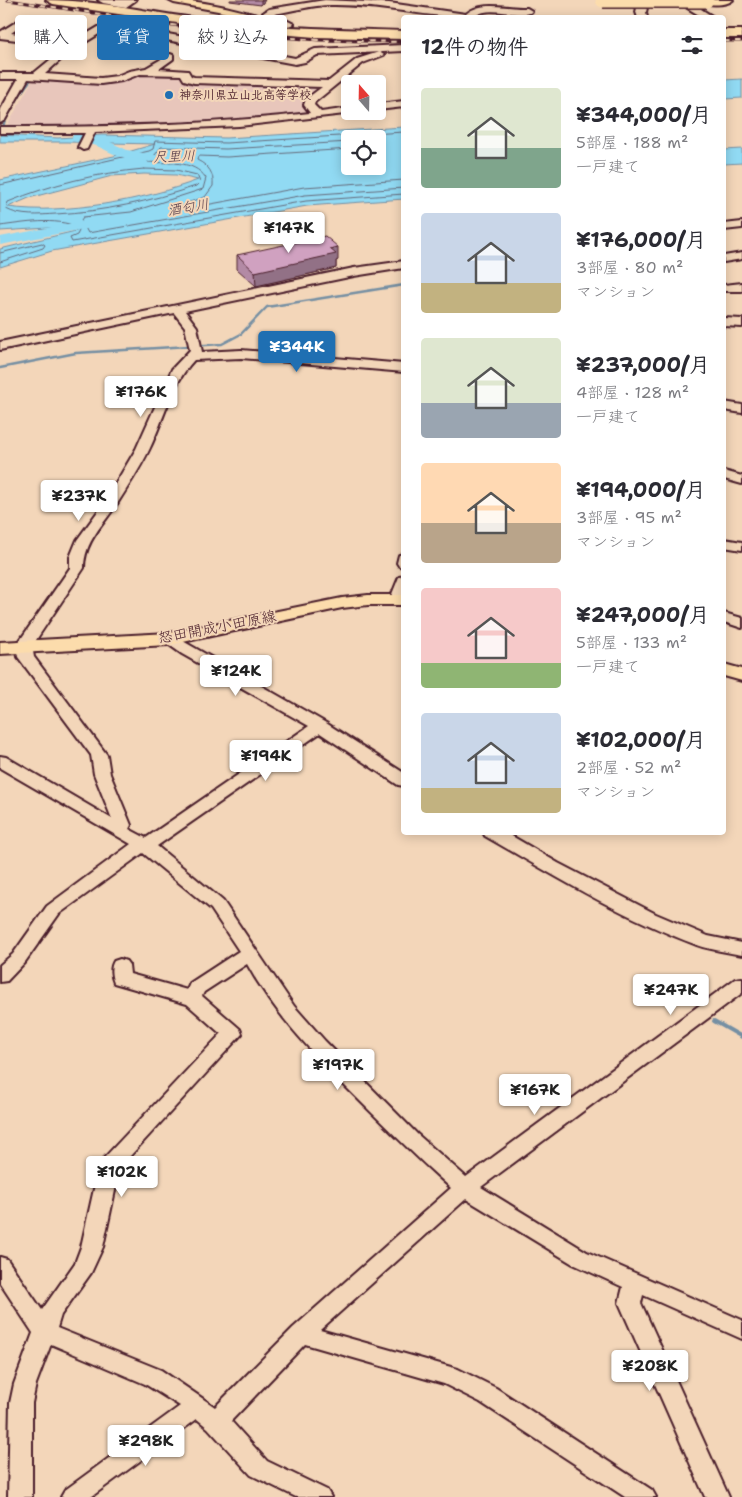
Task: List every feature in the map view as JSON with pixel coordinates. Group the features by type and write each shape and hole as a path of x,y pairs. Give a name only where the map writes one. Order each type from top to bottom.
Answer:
{"highway":[{"path":"53,0 179,21"},
{"path":"597,0 726,0"},
{"path":"287,29 401,44"},
{"path":"726,34 742,34"}],"main road":[{"path":"174,0 245,15"},
{"name":"怒田開成小田原線","path":"0,648 170,639 342,603 400,599"},
{"path":"726,671 742,675"}],"street":[{"path":"103,0 126,4 138,0"},
{"path":"642,15 644,0"},
{"path":"661,0 684,3 705,15"},
{"path":"270,15 269,12 330,2 398,7 457,15"},
{"path":"470,15 474,10 488,8 509,12 526,6"},
{"path":"87,37 111,23 295,61 302,60 314,52 401,44"},
{"path":"2,36 15,27"},
{"path":"2,36 15,37"},
{"path":"318,115 309,108 310,101 329,84 360,61 401,44"},
{"path":"148,71 170,57"},
{"path":"37,76 53,60"},
{"path":"0,76 37,76 109,81 132,73 148,71 181,72 185,73 187,78 194,80 329,84"},
{"path":"25,76 5,100 2,127 90,131 214,126 341,112"},
{"path":"386,106 401,104"},
{"path":"83,147 90,131"},
{"path":"726,227 742,225"},
{"path":"726,259 742,256"},
{"path":"0,346 401,265"},
{"path":"726,288 742,287"},
{"path":"116,830 123,825 102,774 99,755 26,656 24,646 77,568 76,557 84,540 110,504 143,448 178,369 194,349 191,327 178,309"},
{"path":"726,322 742,322"},
{"path":"194,349 401,368"},
{"path":"726,406 742,408"},
{"path":"726,475 742,480"},
{"path":"726,543 742,546"},
{"path":"726,618 742,623"},
{"path":"170,639 186,651 320,726 401,779"},
{"path":"0,976 19,958 53,910 144,845 320,726"},
{"path":"0,761 144,845 173,866 217,906 250,952 268,985 287,1011 318,1046 434,1162 465,1188 580,1258 742,1330"},
{"path":"496,835 552,867 650,918 704,941 742,949"},
{"path":"194,999 193,996 197,988 250,952"},
{"path":"20,1497 21,1403 25,1384 52,1311 84,1266 92,1247 111,1163 233,1034 194,999 121,978 120,965"},
{"path":"216,1421 301,1334 465,1188 742,984"},
{"path":"0,1265 44,1332 153,1377 198,1406 216,1421 259,1468 320,1497"},
{"path":"635,1282 630,1303 717,1497"},
{"path":"301,1334 450,1376 488,1395 644,1497"},
{"path":"73,1497 198,1406"}],"shaded area":[{"name":"神奈川県立山北高等学校","path":"136,73 179,73 183,76 181,81 322,87 305,102 307,115 179,127 6,128 34,77 104,82"}],"water":[{"path":"742,79 742,98 726,99 726,80"},
{"path":"401,127 401,199 307,206 52,251 0,267 0,249 80,230 48,228 0,231 0,180 114,156 155,144 0,142 0,135 58,138 102,135 226,138 341,131 341,175 386,175 386,130 355,130","holes":["176,175 198,180 154,194 104,204 54,209 8,207 29,198 112,176"]},
{"path":"742,149 742,163 726,164 726,150"}],"building":[{"path":"325,236 338,247 330,249 336,254 255,272 237,255"}],"waterway":[{"path":"0,132 26,86 50,60"},
{"name":"尺里川","path":"78,138 101,143 123,153 150,158"},
{"name":"酒匂川","path":"0,241 89,224"},
{"path":"0,368 76,353 222,344 241,334 267,307 401,285"},
{"path":"714,1021 742,1037"}],"railway":[{"path":"8,0 225,33 319,40 401,42"},
{"path":"726,41 742,41"}],"place":[{"name":"神奈川県立山北高等学校","path":"169,95"}]}
